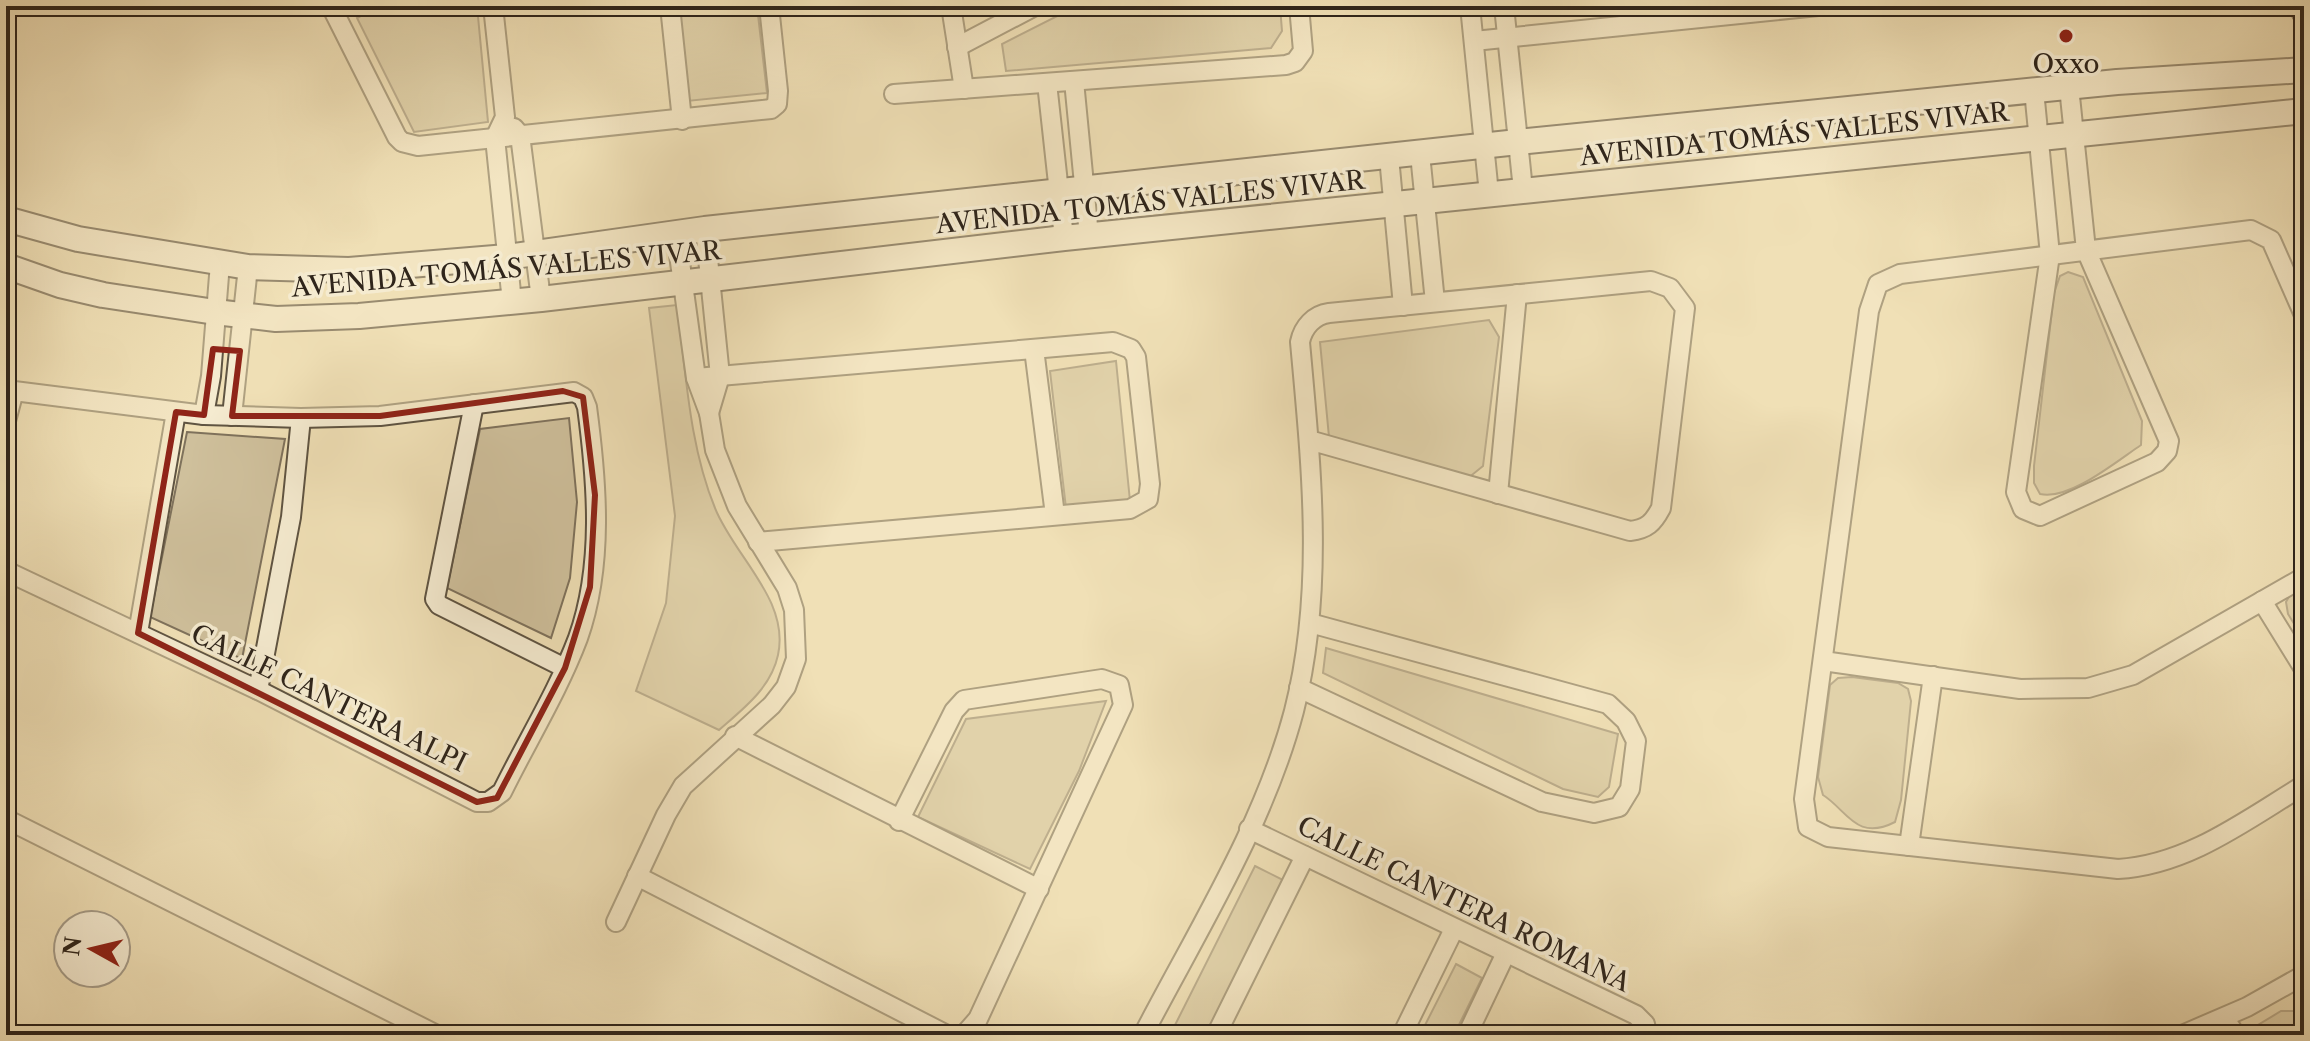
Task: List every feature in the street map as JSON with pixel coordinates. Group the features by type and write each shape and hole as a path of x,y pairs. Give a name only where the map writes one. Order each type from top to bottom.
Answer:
{"main road":[{"name":"AVENIDA TOMÁS VALLES VIVAR","path":"6,219 78,239 220,263 248,267 349,270 507,257 705,229 1518,142 2034,90 2304,70"},
{"name":"AVENIDA TOMÁS VALLES VIVAR","path":"6,266 60,285 103,295 215,312 317,318 541,299 1064,238 2073,132 2304,111"}],"street":[{"path":"493,6 505,117 495,138 512,302"},
{"path":"670,6 682,120"},
{"path":"339,9 402,142 418,146 763,112 777,104 769,6"},
{"path":"951,6 964,89"},
{"path":"957,47 1035,6"},
{"path":"894,94 1295,62 1303,51 1299,6"},
{"path":"1470,6 1489,194"},
{"path":"1504,6 1523,190"},
{"path":"1474,41 1686,12 1818,6"},
{"path":"1074,81 1089,236"},
{"path":"1047,83 1064,238"},
{"path":"2034,90 2050,255 2016,492 2023,509 2040,516 2157,462 2167,451 2169,441 2086,250 2069,87"},
{"path":"505,117 520,135 541,299"},
{"path":"1055,155 1081,153"},
{"path":"1420,154 1435,302"},
{"path":"1389,157 1403,306"},
{"path":"2044,190 2079,186"},
{"path":"503,209 529,207"},
{"path":"705,229 720,376 709,413"},
{"path":"2304,315 2277,251 2260,232 2241,230 1900,274 1878,284 1869,311 1804,799 1808,827 1828,837 2095,869 2137,868 2201,847 2304,785"},
{"path":"616,922 683,786 779,696 796,659 794,610 787,588 724,480 709,413 696,378 676,233"},
{"path":"1397,239 1428,236"},
{"path":"204,415 220,263"},
{"path":"232,416 248,267"},
{"path":"1143,1035 1249,829 1278,759 1299,688 1310,623 1313,493 1300,342 1306,328 1321,314 1651,281 1662,283 1680,298 1686,320 1664,496 1661,508 1648,527 1630,531 1309,440"},
{"path":"1498,494 1517,294"},
{"path":"688,319 714,315"},
{"path":"696,378 1113,342 1131,349 1136,357 1150,484 1148,499 1130,509 758,542"},
{"path":"213,349 240,351"},
{"path":"1034,349 1055,515"},
{"name":"CALLE CANTERA ALPI","path":"6,421 14,391 204,415 301,418 380,416 574,392 583,397 587,407 595,495 595,544 579,636 502,792 488,802 477,802 258,690 6,571"},
{"path":"474,404 435,599 439,605 565,668"},
{"path":"138,633 176,412"},
{"path":"258,690 291,517 301,418"},
{"path":"1823,661 2045,691 2113,683 2304,577"},
{"path":"2262,601 2304,669"},
{"path":"1299,688 1542,802 1607,812 1619,807 1630,789 1636,741 1626,721 1608,704 1310,623"},
{"path":"1909,846 1933,676"},
{"path":"899,821 954,711 964,700 1102,679 1119,685 1123,705 978,1019 964,1035"},
{"path":"735,736 1039,889"},
{"path":"6,819 432,1034"},
{"name":"CALLE CANTERA ROMANA","path":"1249,829 1505,955 1636,1015 1645,1024 1647,1035"},
{"path":"1216,1035 1305,856"},
{"path":"637,876 947,1035"},
{"path":"1402,1035 1454,929"},
{"path":"1467,1035 1505,955"},
{"path":"2182,1035 2224,1018 2303,977"},
{"path":"2224,1018 2236,1035"}],"highlighted area":[{"path":"213,349 240,351 232,416 380,416 563,391 583,397 595,495 590,587 565,668 497,798 477,802 138,633 176,412 204,415"}],"shaded area":[{"path":"380,6 477,6 488,122 414,132 357,18"},
{"path":"679,6 757,6 767,93 687,101"},
{"path":"1077,6 1280,6 1282,31 1271,48 1006,71 1002,44"},
{"path":"2068,272 2083,277 2142,421 2141,445 2078,486 2052,495 2040,494 2034,483 2034,466 2054,293 2060,276"},
{"path":"677,305 690,408 706,484 724,526 768,597 780,635 778,655 763,688 719,730 636,691 666,603 675,516 649,308"},
{"path":"1489,320 1499,337 1483,466 1467,479 1329,437 1320,342"},
{"path":"1116,361 1130,501 1066,508 1050,371"},
{"path":"569,418 577,502 570,578 551,638 447,588 480,429"},
{"path":"187,432 285,439 242,659 150,617"},
{"path":"2304,584 2304,640 2288,614 2286,602 2291,593"},
{"path":"1326,648 1618,734 1609,787 1598,797 1563,789 1323,673"},
{"path":"1838,678 1898,683 1908,689 1911,701 1901,800 1895,822 1882,827 1871,828 1853,822 1823,795 1818,777 1830,685"},
{"path":"1106,701 1079,771 1030,869 918,817 966,719"},
{"path":"1255,866 1285,881 1207,1035 1170,1035"},
{"path":"1456,964 1482,978 1454,1035 1420,1035"},
{"path":"2281,1011 2294,1011 2302,1016 2304,1035 2255,1035 2258,1025"}],"place":[{"name":"Oxxo","path":"2066,36"}]}
